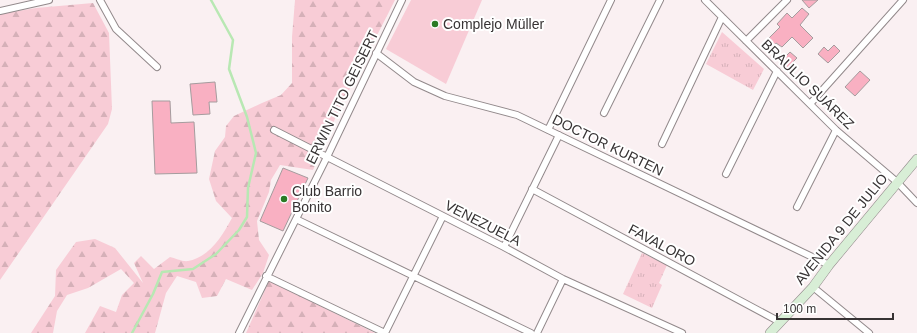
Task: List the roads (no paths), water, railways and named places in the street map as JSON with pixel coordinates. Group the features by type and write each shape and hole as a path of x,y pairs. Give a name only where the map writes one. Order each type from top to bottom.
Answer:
{"main road":[{"name":"AVENIDA 9 DE JULIO","path":"770,333 813,287 829,265 917,159"}],"street":[{"path":"0,11 50,0"},
{"path":"100,0 116,29 157,67"},
{"name":"ERWIN TITO GEISERT","path":"239,333 266,276 327,157 402,0"},
{"path":"548,130 611,0"},
{"path":"604,113 660,0"},
{"name":"BRAULIO SUÁREZ","path":"705,0 836,130 897,182 917,203"},
{"path":"746,41 787,0"},
{"path":"810,104 903,0"},
{"path":"662,144 722,18"},
{"name":"DOCTOR KURTEN","path":"376,53 414,82 445,96 517,115 829,265"},
{"path":"726,174 777,71"},
{"name":"VENEZUELA","path":"274,130 504,247 563,279 682,333"},
{"path":"797,207 836,130"},
{"path":"504,247 559,135"},
{"name":"FAVALORO","path":"532,189 780,322"},
{"path":"266,276 385,333 443,216"},
{"path":"296,219 531,333"},
{"path":"537,333 563,279"},
{"path":"813,287 869,333"}],"waterway":[{"path":"132,333 153,294 162,272 193,269 216,254 239,230 247,217 248,188 256,153 247,117 229,69 233,40 211,0"}],"place":[{"name":"Complejo Müller","path":"435,24"},
{"name":"Club Barrio Bonito","path":"284,199"}]}
